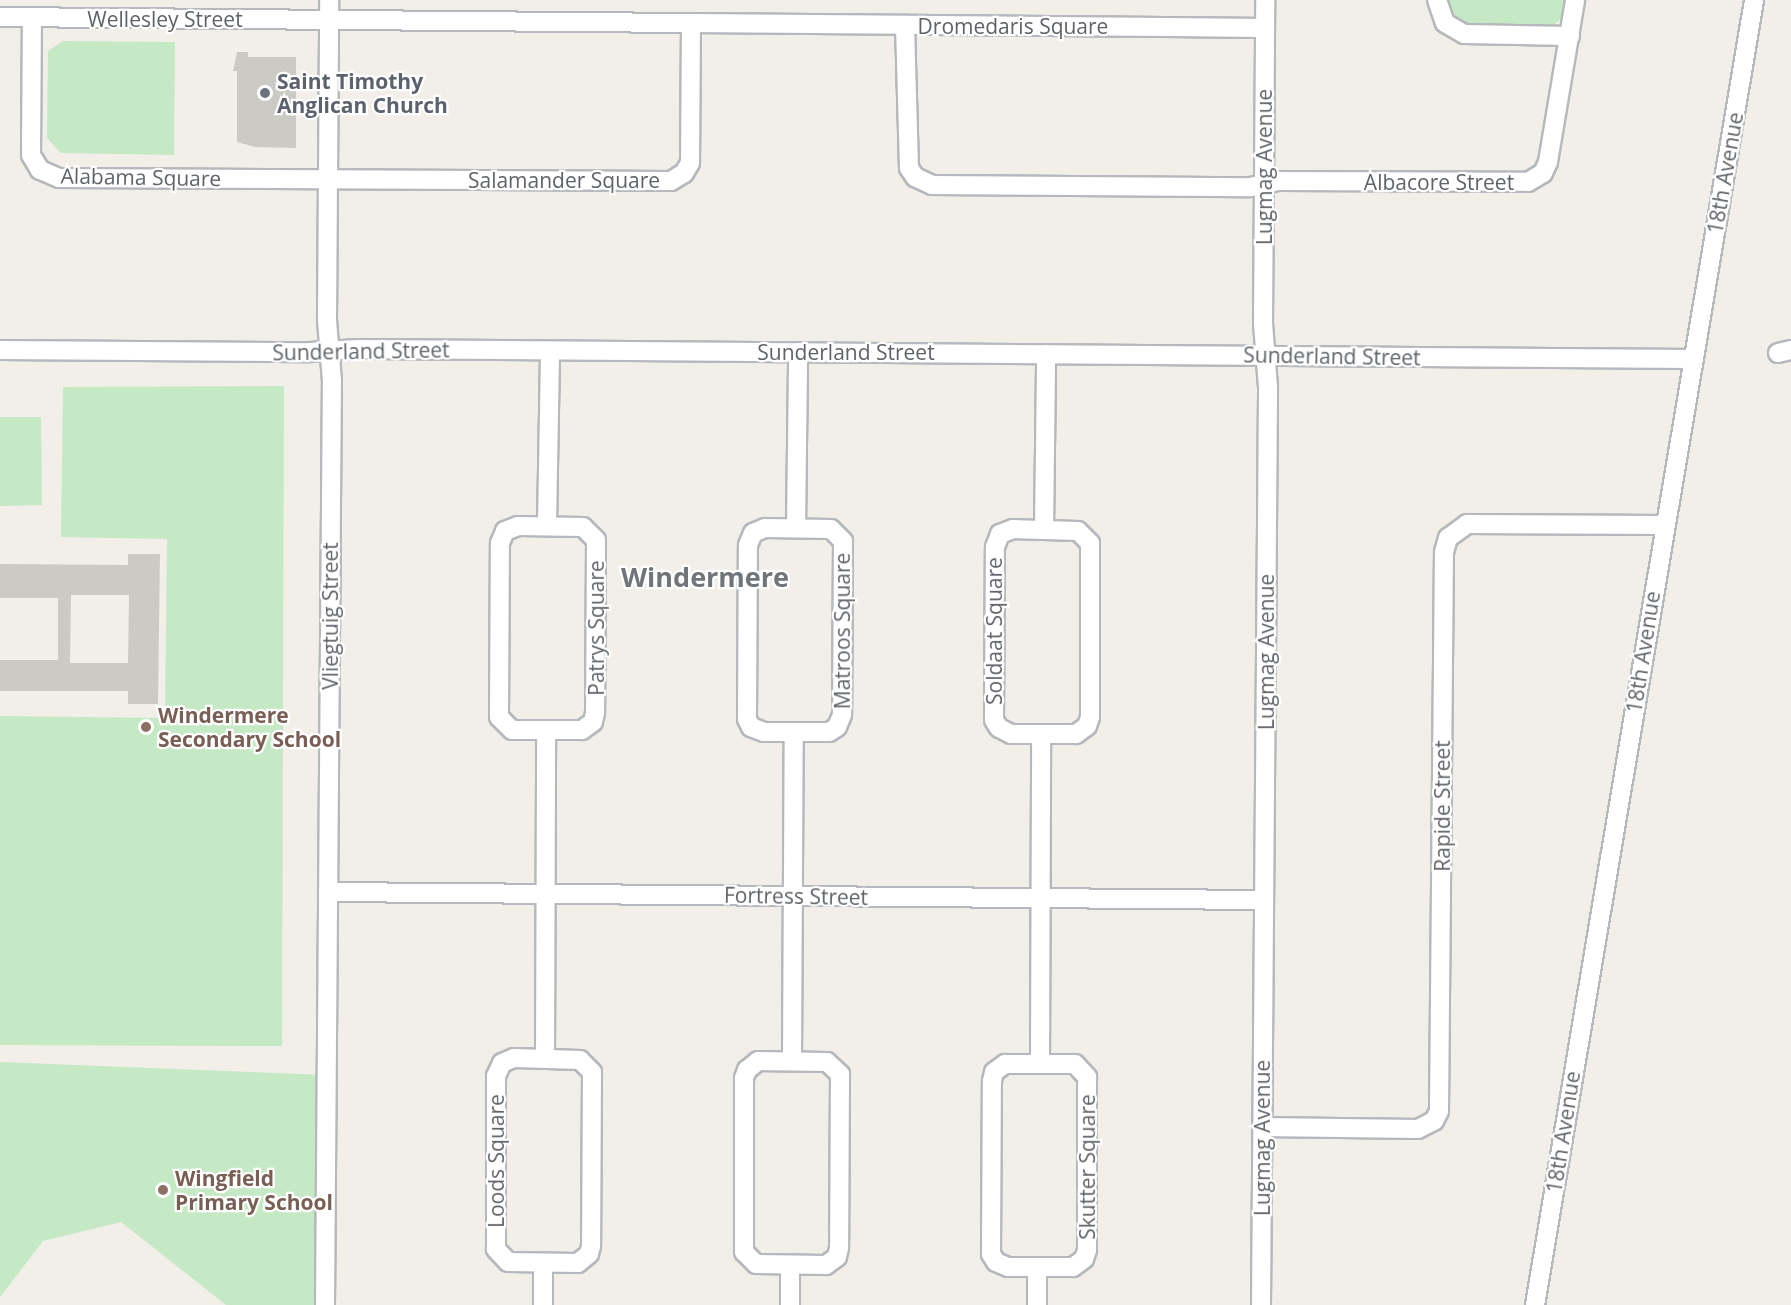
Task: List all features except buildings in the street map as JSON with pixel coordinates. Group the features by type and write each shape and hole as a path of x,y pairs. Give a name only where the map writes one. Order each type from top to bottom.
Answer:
{"street":[{"name":"Vliegtuig Street","path":"325,1305 329,0"},
{"name":"Lugmag Avenue","path":"1261,1305 1265,0"},
{"path":"1437,0 1445,22 1464,34 1570,36"},
{"name":"Albacore Street","path":"1264,183 1534,180 1548,162 1575,0"},
{"name":"18th Avenue","path":"1535,1305 1664,525 1754,0"},
{"name":"Wellesley Street","path":"0,17 329,21"},
{"name":"Alabama Square","path":"32,18 31,155 40,170 59,178 327,180"},
{"path":"329,21 905,25"},
{"name":"Salamander Square","path":"327,180 671,180 684,173 691,151 691,23"},
{"name":"Dromedaris Square","path":"1264,28 905,25 907,161 922,182 1250,187 1264,183"},
{"name":"Sunderland Street","path":"0,350 798,352 1693,359"},
{"path":"547,526 550,351"},
{"path":"796,528 798,352"},
{"path":"1044,530 1046,354"},
{"name":"Rapide Street","path":"1262,1127 1418,1130 1429,1125 1439,1111 1444,552 1448,538 1467,524 1664,525"},
{"name":"Patrys Square","path":"514,526 547,526 588,529 596,540 594,718 582,730 512,730 504,725 499,712 501,539 514,526"},
{"name":"Matroos Square","path":"761,528 831,529 843,541 842,715 837,727 825,733 794,732 759,731 747,719 748,541 753,533 761,528"},
{"name":"Soldaat Square","path":"1044,530 1078,531 1090,543 1090,717 1087,726 1076,734 1006,733 994,720 995,542 1004,531 1044,530"},
{"path":"544,1059 546,731"},
{"path":"792,1061 794,732"},
{"path":"1040,1063 1041,734"},
{"name":"Fortress Street","path":"328,892 1264,900"},
{"name":"Loods Square","path":"510,1059 580,1060 590,1068 592,1077 591,1250 578,1263 543,1263 508,1262 500,1257 495,1245 497,1071 510,1059"},
{"path":"792,1061 827,1062 840,1074 839,1248 837,1257 826,1265 756,1264 744,1252 745,1074 753,1063 792,1061"},
{"name":"Skutter Square","path":"1040,1063 1075,1064 1087,1077 1086,1255 1078,1266 1004,1267 991,1254 992,1081 994,1072 1005,1064 1040,1063"},
{"path":"543,1263 543,1305"},
{"path":"790,1265 790,1305"},
{"path":"1036,1305 1037,1268"}],"green space":[{"path":"1443,0 1569,0 1564,17 1548,29 1473,28 1454,22"},
{"path":"63,41 175,42 174,155 61,153 47,138 48,51"},
{"name":"Windermere Secondary School","path":"284,386 282,1046 0,1045 0,716 165,718 167,539 61,537 63,387"},
{"path":"0,417 41,417 42,505 0,506"},
{"name":"Wingfield Primary School","path":"0,1062 326,1075 325,1305 226,1305 121,1222 43,1241 0,1297"}],"place":[{"name":"Saint Timothy Anglican Church","path":"265,93"},
{"name":"Windermere Secondary School","path":"146,727"},
{"name":"Wingfield Primary School","path":"163,1190"}],"district":[{"name":"Windermere","path":"705,577"}]}
